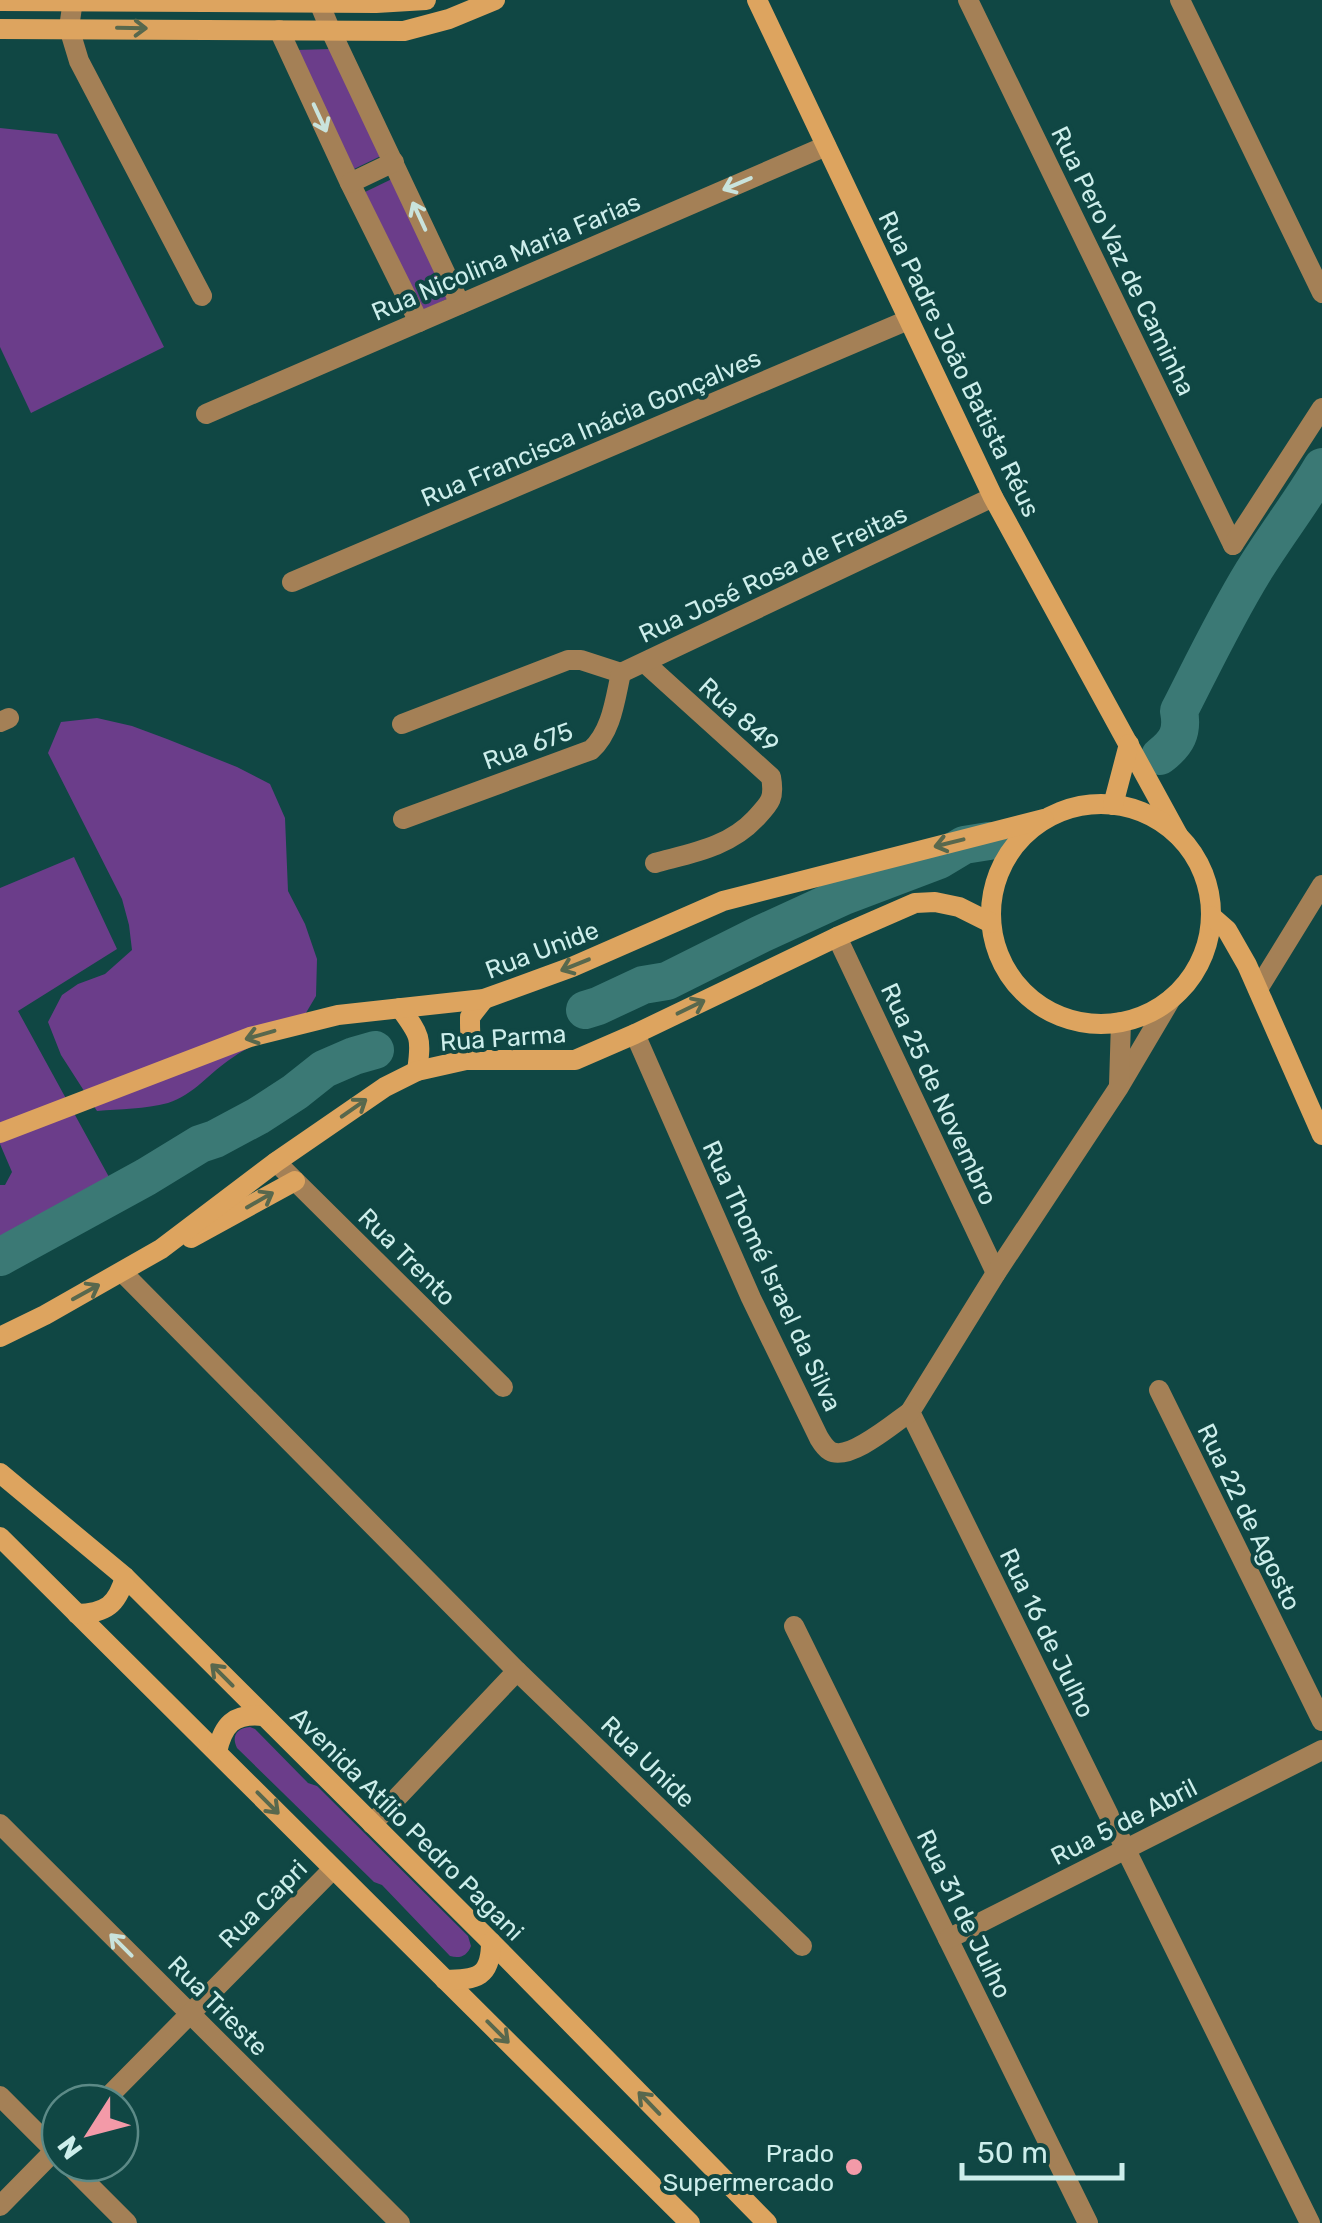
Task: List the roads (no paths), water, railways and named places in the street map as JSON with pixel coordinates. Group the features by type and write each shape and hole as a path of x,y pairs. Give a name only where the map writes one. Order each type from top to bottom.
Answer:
{"main road":[{"path":"0,2 376,4 426,0"},
{"path":"0,29 404,31 449,19 495,0"},
{"name":"Rua Padre João Batista Réus","path":"756,0 994,498 1178,835"},
{"path":"1114,804 1129,744"},
{"path":"1114,804 1148,815 1178,835 1194,855 1210,896 1208,938 1202,958 1171,999 1139,1018 1083,1022 1065,1018 1032,1000 1018,986 996,946 992,902 1003,863 1014,846 1044,818 1078,806 1114,804"},
{"name":"Rua Unide","path":"0,1132 250,1038 338,1014 484,999 572,967 723,901 1044,818"},
{"name":"Rua Parma","path":"0,1337 161,1249 276,1162 384,1087 417,1071 466,1060 574,1060 916,903 958,907 991,923"},
{"path":"1211,916 1227,930 1247,965 1322,1135"},
{"path":"1202,958 1220,956 1247,965"},
{"path":"481,1060 473,1046 470,1017 484,999"},
{"path":"400,1008 415,1029 420,1045 417,1071"},
{"path":"161,1249 184,1242 295,1180"},
{"name":"Avenida Atílio Pedro Pagani","path":"0,1473 126,1577 492,1942 765,2223"},
{"path":"0,1537 690,2223"},
{"path":"77,1614 94,1613 110,1606 121,1593 126,1577"},
{"path":"217,1752 227,1726 250,1714 263,1716"},
{"path":"445,1980 478,1976 491,1960 492,1942"},
{"path":"642,2175 656,2181 706,2223"}],"street":[{"name":"Rua Pero Vaz de Caminha","path":"968,0 1234,545 1322,408"},
{"path":"1180,0 1322,293"},
{"path":"74,1 69,28 79,62 202,296"},
{"path":"319,1 460,304"},
{"path":"279,30 419,322"},
{"name":"Rua Nicolina Maria Farias","path":"206,414 826,146"},
{"path":"350,183 394,162"},
{"name":"Rua Francisca Inácia Gonçalves","path":"292,582 908,320"},
{"name":"Rua José Rosa de Freitas","path":"402,724 568,660 621,673 994,498"},
{"name":"Rua 849","path":"644,662 770,777 774,792 758,816 730,838 711,848 654,863"},
{"name":"Rua 675","path":"404,819 591,750 608,726 621,673"},
{"path":"1258,989 1322,885"},
{"name":"Rua 25 de Novembro","path":"836,937 996,1273"},
{"path":"910,1412 1171,999"},
{"path":"1119,1086 1121,1022"},
{"name":"Rua Thomé Israel da Silva","path":"635,1034 751,1298 818,1438 830,1451 842,1454 910,1412"},
{"name":"Rua Trento","path":"276,1162 504,1387"},
{"name":"Rua Unide","path":"122,1272 517,1670 802,1946"},
{"name":"Rua 22 de Agosto","path":"1158,1390 1322,1720"},
{"name":"Rua 16 de Julho","path":"910,1412 1310,2223"},
{"name":"Rua 31 de Julho","path":"794,1626 1088,2223"},
{"path":"372,1824 517,1670"},
{"name":"Rua 5 de Abril","path":"948,1939 1322,1750"},
{"name":"Rua Trieste","path":"0,1824 400,2223"},
{"name":"Rua Capri","path":"122,2083 334,1869"},
{"path":"0,2096 40,2135"},
{"path":"0,2206 40,2171"},
{"path":"88,2183 127,2223"}],"waterway":[{"path":"1160,756 1177,736 1179,711 1233,606 1322,467"},
{"path":"585,1010 643,985 667,981 761,934 844,896 939,860 964,845 989,841"},
{"path":"0,1257 200,1144 258,1116 324,1069 375,1050"}],"place":[{"name":"Prado Supermercado","path":"854,2167"}]}
